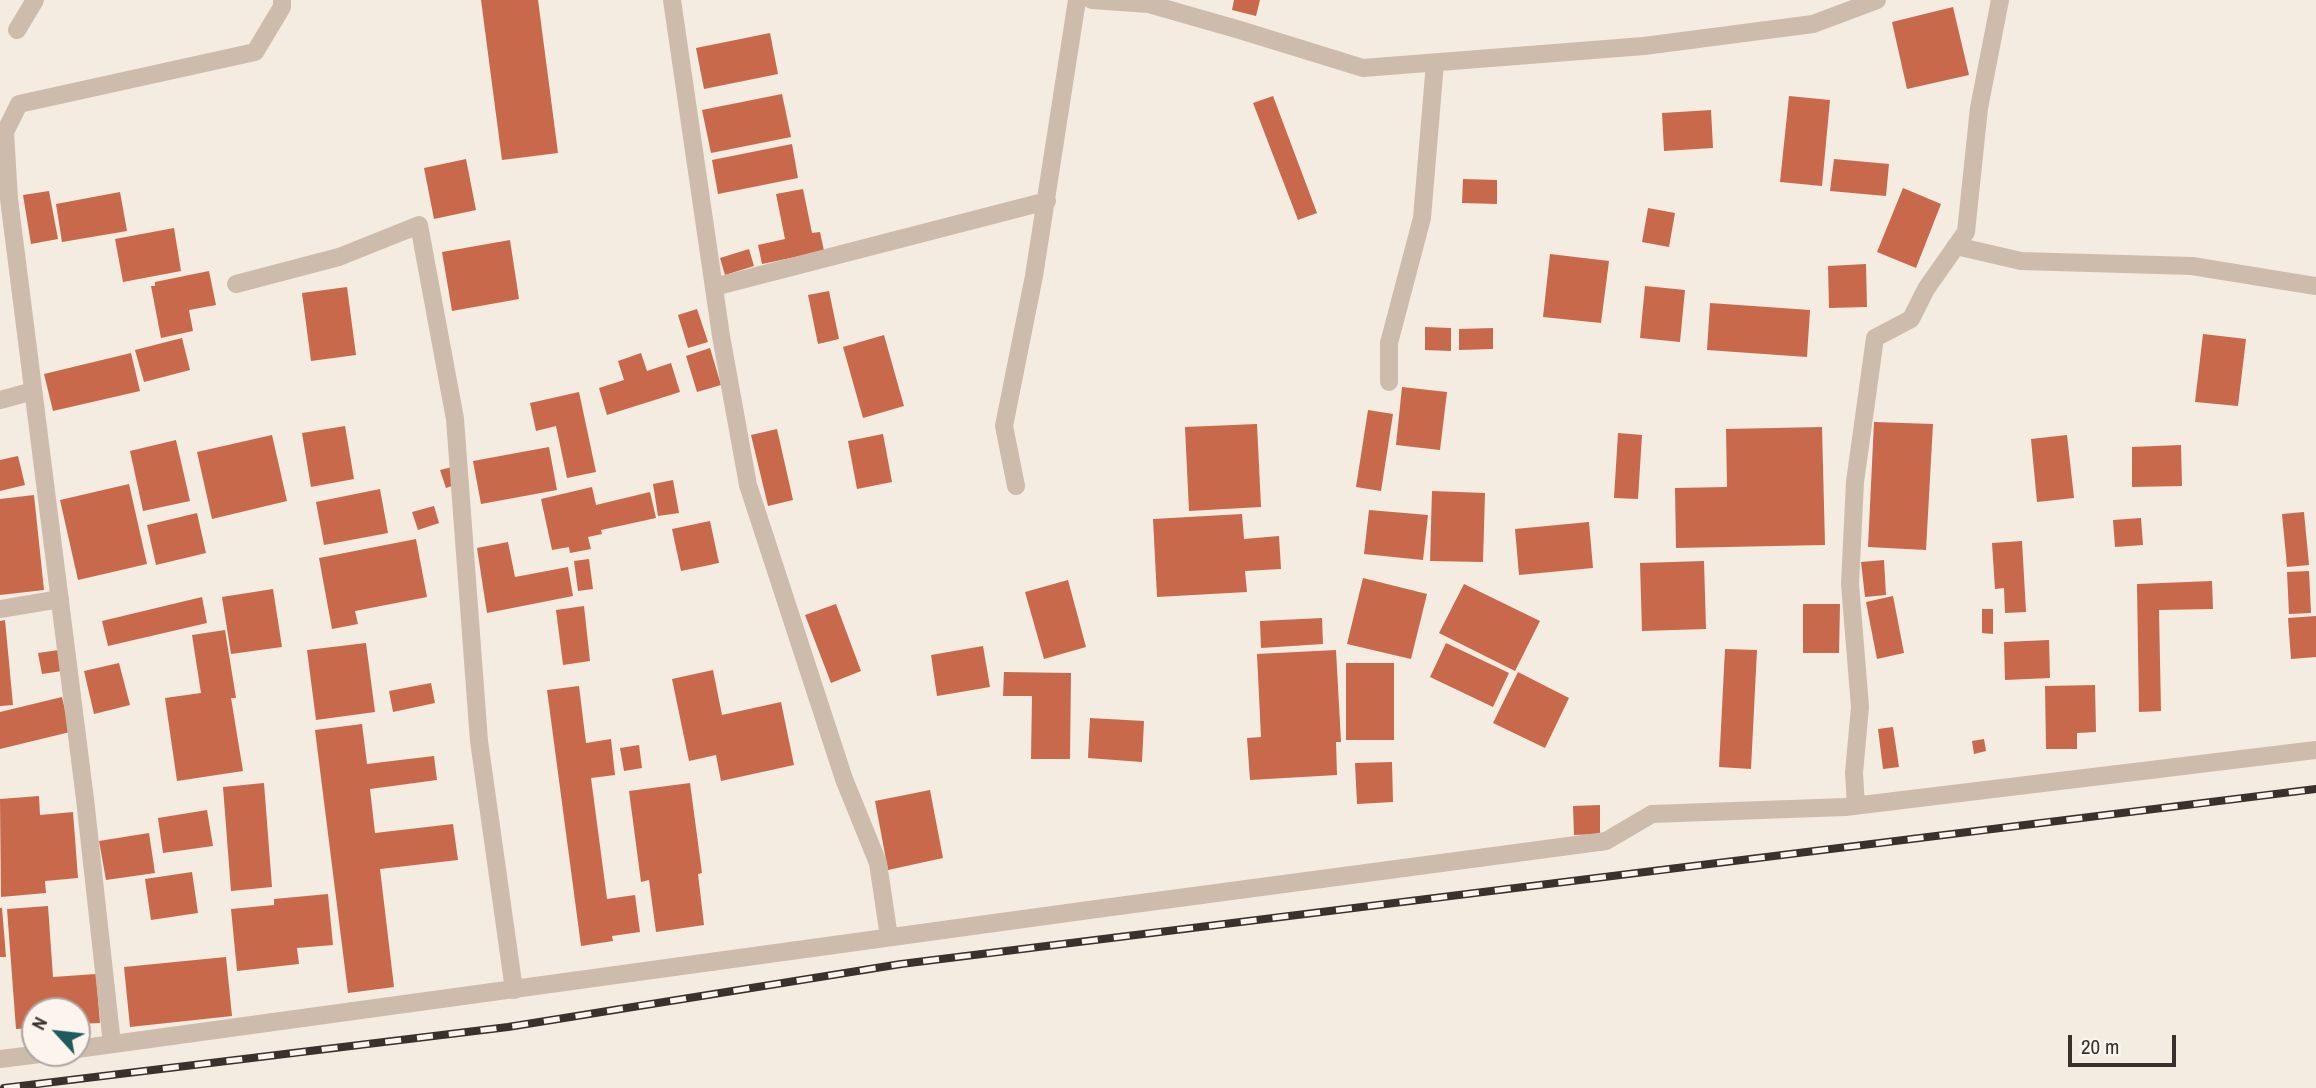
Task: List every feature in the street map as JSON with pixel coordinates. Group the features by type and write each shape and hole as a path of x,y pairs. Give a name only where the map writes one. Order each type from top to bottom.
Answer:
{"street":[{"path":"17,30 35,0"},
{"path":"112,1044 60,599 9,199 5,132 19,104 255,52 282,7 282,0"},
{"path":"672,0 713,287 748,485 844,779 878,863 889,937"},
{"path":"1016,486 1004,426 1047,201 1077,0"},
{"path":"1092,0 1149,4 1363,68 1644,46 1813,23 1877,0"},
{"path":"1856,806 1854,773 1860,707 1850,584 1855,482 1875,338 1911,319 1926,289 1966,232 1979,108 2000,0"},
{"path":"1389,382 1389,343 1422,218 1435,63"},
{"path":"713,287 1047,201"},
{"path":"236,284 339,257 419,225 456,419 479,741 514,990"},
{"path":"1956,246 2021,261 2192,266 2316,286"},
{"path":"0,400 33,391"},
{"path":"0,609 60,599"},
{"path":"91,1047 1606,841 1652,814 1856,806 2316,750"},
{"path":"0,1059 21,1056"}],"building":[{"path":"481,0 538,0 558,153 502,160"},
{"path":"1234,0 1260,0 1256,16 1232,10"},
{"path":"1953,7 1969,75 1907,89 1892,22"},
{"path":"770,33 778,74 704,89 696,48"},
{"path":"782,94 791,137 711,153 702,110"},
{"path":"1273,96 1317,213 1298,220 1253,103"},
{"path":"1789,96 1830,100 1822,186 1780,182"},
{"path":"1711,110 1713,148 1664,151 1662,113"},
{"path":"792,144 798,178 718,194 712,160"},
{"path":"466,159 476,210 434,219 424,168"},
{"path":"1834,159 1889,164 1886,196 1830,191"},
{"path":"1463,179 1497,180 1497,204 1462,203"},
{"path":"1903,188 1941,204 1916,268 1877,252"},
{"path":"803,189 812,233 820,232 824,251 762,264 758,245 785,239 776,194"},
{"path":"49,191 58,239 31,244 23,195"},
{"path":"120,192 127,231 62,242 56,204"},
{"path":"1648,208 1675,213 1669,247 1642,242"},
{"path":"174,228 181,271 123,282 115,239"},
{"path":"510,240 519,299 452,311 442,252"},
{"path":"749,249 754,266 725,275 720,258"},
{"path":"1550,254 1609,261 1601,323 1543,317"},
{"path":"1866,264 1867,307 1829,308 1828,266"},
{"path":"209,271 216,305 189,310 193,331 161,338 151,286 155,286 155,282"},
{"path":"1645,286 1685,290 1680,342 1640,338"},
{"path":"347,287 356,355 311,361 302,293"},
{"path":"829,291 839,339 818,344 808,295"},
{"path":"1710,303 1810,310 1807,357 1707,350"},
{"path":"697,309 708,342 688,348 678,315"},
{"path":"1425,327 1451,328 1451,351 1425,350"},
{"path":"1493,328 1493,349 1459,350 1459,329"},
{"path":"2203,334 2246,339 2238,406 2195,402"},
{"path":"884,335 904,406 863,418 843,347"},
{"path":"182,338 190,370 144,382 135,350"},
{"path":"710,348 721,385 697,392 686,356"},
{"path":"131,353 140,391 53,411 44,374"},
{"path":"641,353 647,371 671,363 680,392 607,415 599,388 624,380 618,361"},
{"path":"1402,387 1447,392 1440,450 1396,445"},
{"path":"579,392 596,472 567,478 556,426 536,431 530,403"},
{"path":"1368,410 1393,414 1381,491 1356,487"},
{"path":"1874,422 1933,424 1926,550 1868,547"},
{"path":"1257,424 1261,507 1189,511 1185,427"},
{"path":"345,426 354,479 311,487 302,433"},
{"path":"1822,427 1825,545 1676,548 1675,488 1727,487 1726,429"},
{"path":"777,429 793,500 768,506 751,435"},
{"path":"1618,433 1642,435 1638,499 1614,498"},
{"path":"883,434 892,482 857,489 848,441"},
{"path":"272,435 287,501 212,519 197,452"},
{"path":"2067,435 2074,498 2037,502 2031,439"},
{"path":"176,440 190,501 143,511 130,451"},
{"path":"2181,445 2182,486 2132,487 2132,447"},
{"path":"549,447 557,490 481,504 473,461"},
{"path":"18,456 25,485 0,491 0,460"},
{"path":"452,467 458,484 446,488 440,470"},
{"path":"673,480 679,513 658,516 653,484"},
{"path":"129,484 147,564 78,580 60,500"},
{"path":"592,487 596,505 650,492 656,518 601,530 602,534 588,537 591,549 570,553 569,547 552,550 541,499"},
{"path":"380,489 388,533 324,545 316,502"},
{"path":"1432,491 1485,493 1483,562 1430,561"},
{"path":"34,495 44,590 0,595 0,499"},
{"path":"434,506 439,523 418,530 412,512"},
{"path":"1369,510 1428,515 1423,560 1364,554"},
{"path":"2304,512 2309,565 2287,567 2282,514"},
{"path":"197,513 206,553 156,565 147,525"},
{"path":"1242,514 1244,539 1279,536 1281,569 1245,571 1247,592 1157,597 1153,519"},
{"path":"2141,518 2143,545 2115,547 2113,520"},
{"path":"710,521 719,563 681,571 672,529"},
{"path":"1589,522 1593,568 1519,575 1515,529"},
{"path":"416,539 427,597 355,611 358,624 332,629 319,558"},
{"path":"2022,541 2026,612 2005,613 2004,588 1995,589 1992,543"},
{"path":"508,542 515,577 568,567 573,596 487,613 477,548"},
{"path":"589,559 593,589 578,591 574,561"},
{"path":"1884,560 1886,595 1865,597 1861,562"},
{"path":"1704,561 1706,629 1642,631 1640,563"},
{"path":"2309,571 2311,613 2289,614 2287,572"},
{"path":"1363,578 1427,594 1411,659 1347,644"},
{"path":"1068,580 1086,647 1044,659 1025,592"},
{"path":"2212,581 2213,609 2159,610 2161,711 2139,712 2137,584"},
{"path":"1464,584 1540,621 1515,671 1439,633"},
{"path":"273,589 282,647 231,654 222,597"},
{"path":"1893,596 1904,653 1877,659 1866,602"},
{"path":"202,597 207,623 108,646 102,621"},
{"path":"836,604 861,671 831,683 805,615"},
{"path":"1803,604 1840,604 1839,653 1803,653"},
{"path":"584,606 590,661 563,665 556,610"},
{"path":"1982,609 1993,609 1993,634 1982,633"},
{"path":"2316,616 2316,657 2291,659 2288,618"},
{"path":"1322,618 1323,644 1261,648 1260,621"},
{"path":"5,620 13,705 0,706 0,621"},
{"path":"225,630 236,698 231,698 243,771 177,781 165,698 201,693 192,635"},
{"path":"2049,640 2050,678 2005,680 2004,642"},
{"path":"366,643 375,712 316,720 307,650"},
{"path":"1446,643 1509,673 1493,707 1430,677"},
{"path":"983,646 990,687 937,696 931,655"},
{"path":"1725,649 1757,650 1751,769 1719,767"},
{"path":"59,650 62,671 42,674 38,653"},
{"path":"1336,650 1341,742 1336,742 1337,775 1250,780 1247,738 1261,737 1257,654"},
{"path":"119,663 130,705 94,714 84,671"},
{"path":"1346,663 1394,663 1394,740 1346,740"},
{"path":"713,670 722,715 781,702 794,765 721,781 716,755 689,761 672,679"},
{"path":"1004,672 1071,673 1070,759 1031,759 1032,696 1003,696"},
{"path":"1518,672 1569,698 1545,748 1493,723"},
{"path":"431,683 435,703 393,712 389,691"},
{"path":"2095,685 2096,732 2077,733 2077,749 2046,749 2045,686"},
{"path":"579,686 586,743 611,739 615,775 591,778 607,899 635,895 640,932 612,936 613,941 581,946 547,690"},
{"path":"62,697 70,732 0,749 0,712"},
{"path":"1090,718 1144,721 1142,762 1088,758"},
{"path":"362,724 367,764 434,756 437,780 370,789 375,833 453,824 458,860 380,869 394,987 348,993 315,730"},
{"path":"1893,727 1899,767 1883,769 1878,729"},
{"path":"1984,739 1986,751 1974,754 1972,741"},
{"path":"639,745 642,768 624,771 620,748"},
{"path":"1392,762 1393,802 1357,804 1355,763"},
{"path":"264,783 272,887 231,891 223,787"},
{"path":"690,783 702,873 698,874 704,925 656,932 649,880 641,882 629,791"},
{"path":"930,790 943,858 888,870 875,801"},
{"path":"39,796 40,815 73,812 78,878 45,881 46,893 1,897 0,799"},
{"path":"1600,805 1600,834 1574,835 1573,806"},
{"path":"207,810 213,846 163,853 158,818"},
{"path":"149,833 155,873 106,880 99,841"},
{"path":"192,872 198,913 151,920 145,879"},
{"path":"328,894 333,945 297,948 299,964 237,971 231,909 274,905 274,899"},
{"path":"48,906 53,977 96,974 100,1023 91,1023 91,997 21,997 21,1029 16,1029 7,909"},
{"path":"2,908 6,957 0,957"},
{"path":"226,957 232,1016 130,1027 124,967"}],"railway":[{"path":"4,1088 508,1027 901,964 2316,789"}]}
